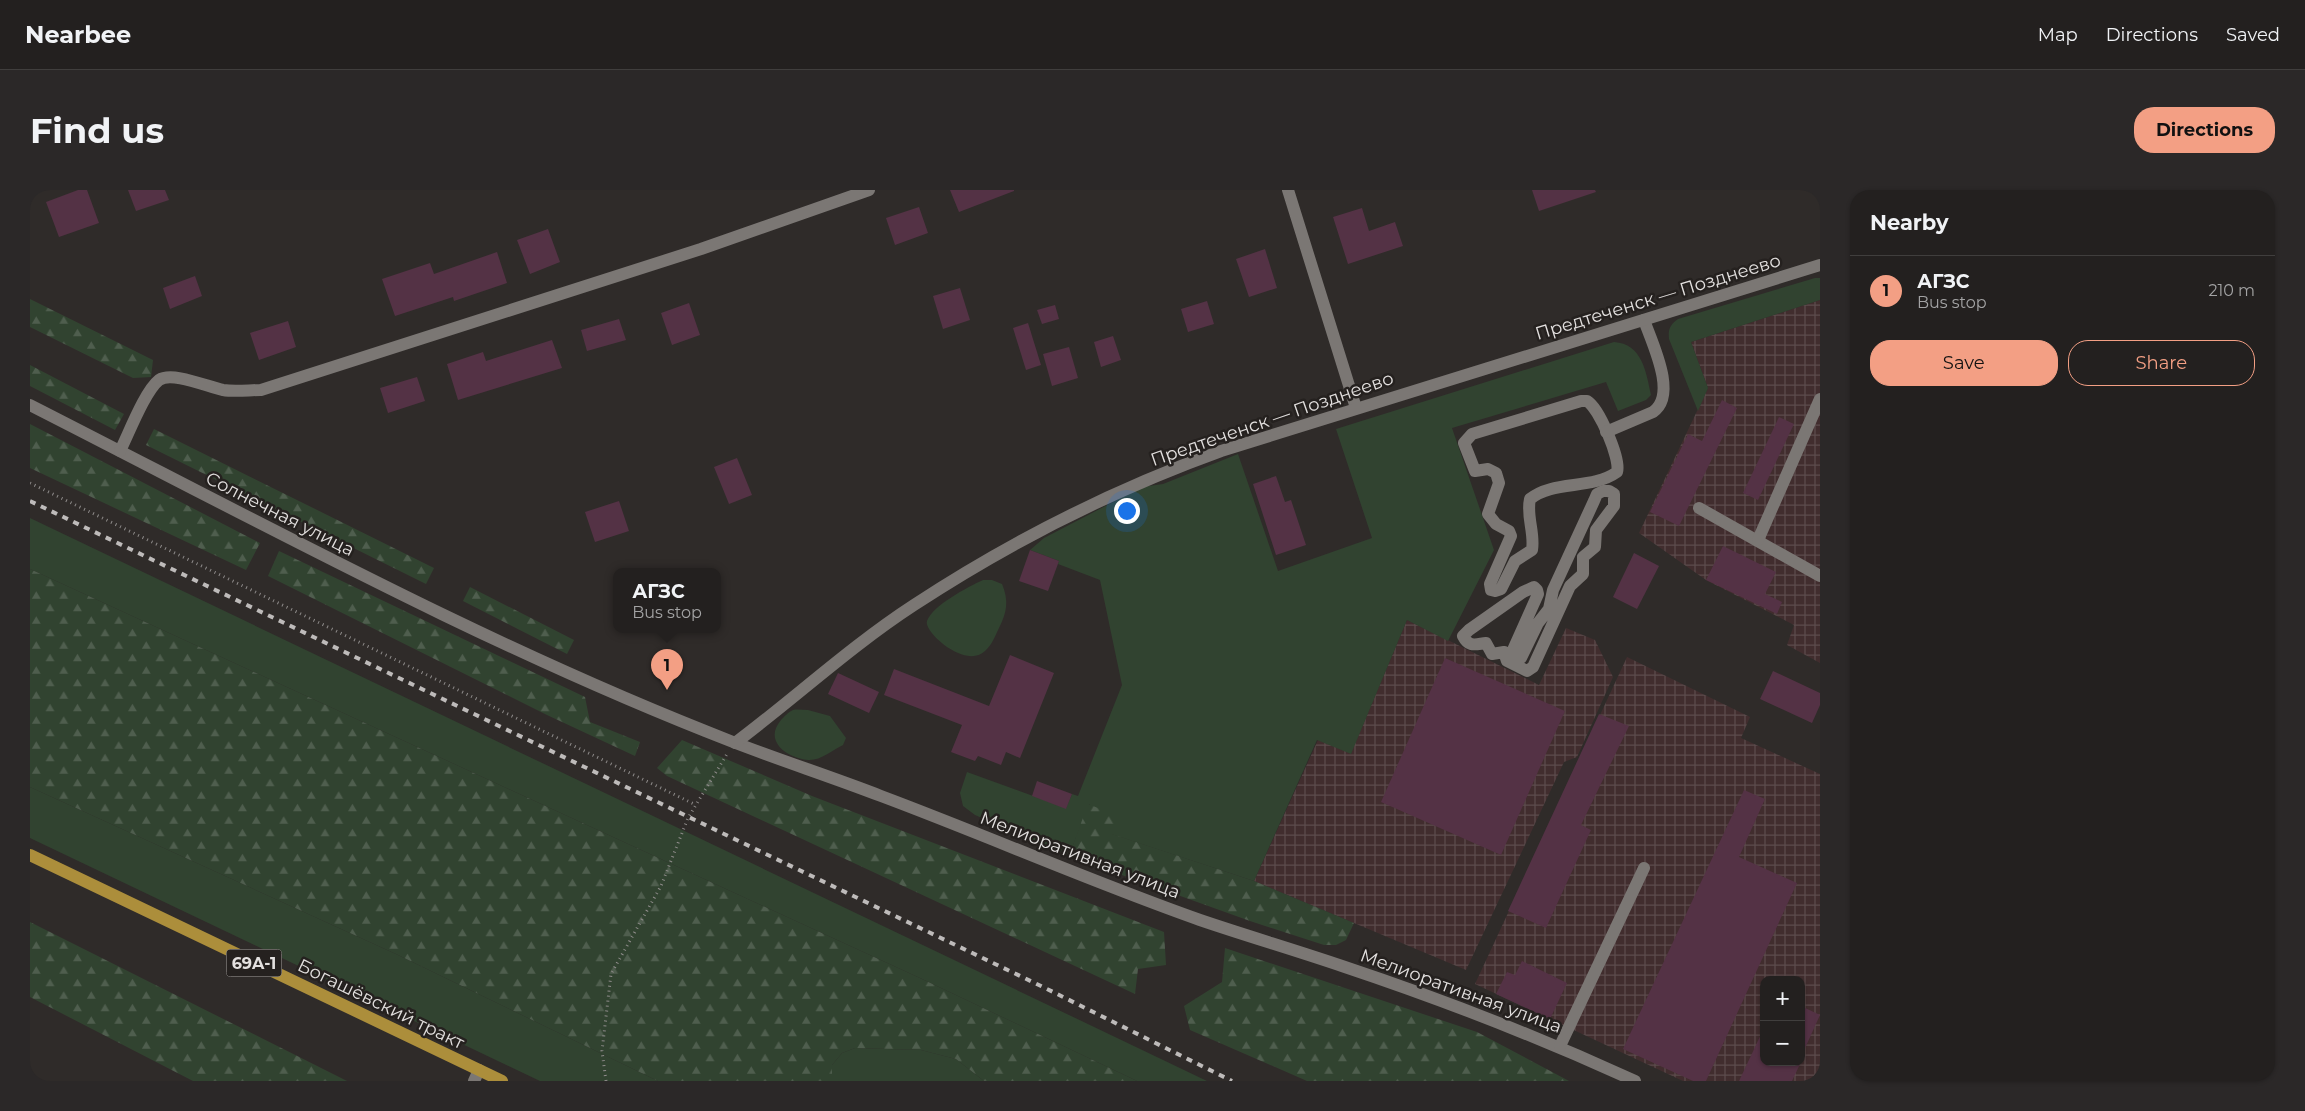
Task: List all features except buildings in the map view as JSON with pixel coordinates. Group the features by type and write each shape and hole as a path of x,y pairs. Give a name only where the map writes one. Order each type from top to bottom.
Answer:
{"main road":[{"name":"Богашёвский тракт","path":"30,855 476,1076 502,1081"}],"street":[{"path":"120,451 152,388 161,379 169,377 182,379 224,390 261,390 701,249 869,190"},
{"path":"1288,190 1356,408"},
{"name":"Предтеченск — Позднеево","path":"734,743 884,626 914,605 1010,547 1097,502 1179,466 1356,408 1820,265"},
{"path":"1606,432 1653,412 1660,407 1664,398 1664,381 1644,320"},
{"path":"1758,540 1820,399"},
{"path":"1587,401 1596,409 1606,432 1618,460 1617,472 1602,479 1544,492 1530,499 1528,507 1533,543 1532,550 1515,561 1501,589 1491,590 1490,584 1511,536 1509,530 1496,524 1488,514 1499,482 1496,473 1488,469 1475,471 1472,468 1465,449 1464,443 1467,438 1472,434 1587,401"},
{"name":"Солнечная улица","path":"30,405 292,540 516,649"},
{"path":"1603,490 1614,494 1614,506 1596,530 1595,547 1583,557 1583,574 1570,586 1533,667 1527,671 1507,661 1504,652 1492,654 1486,643 1476,646 1469,643 1463,636 1469,630 1534,587 1537,590 1536,599 1514,650 1514,658 1521,658 1538,623 1549,608 1553,590 1597,494 1603,490"},
{"path":"1699,508 1820,576"},
{"name":"Мелиоративная улица","path":"516,649 610,693 734,743 885,797 1110,888 1207,922 1344,966 1560,1046 1635,1081"},
{"path":"1560,1046 1644,868"}],"path":[{"path":"30,483 696,805"},
{"path":"606,1081 602,1051 611,974 661,886 688,818 734,743"}],"shaded area":[{"path":"1820,300 1820,663 1787,645 1794,625 1706,580 1639,533 1708,388 1691,342"},
{"path":"1407,620 1539,685 1566,628 1595,640 1613,677 1577,757 1564,762 1466,970 1254,881 1318,740 1351,753"},
{"path":"1627,657 1750,717 1741,738 1820,774 1820,1081 1683,1081 1475,984"}],"green space":[{"path":"1820,278 1820,300 1691,342 1708,388 1698,411 1669,339 1669,330 1673,323 1678,319"},
{"path":"30,299 153,360 151,377 133,378 30,327"},
{"path":"1614,342 1631,348 1641,360 1651,395 1646,400 1618,411 1606,382 1452,428 1494,550 1448,641 1407,620 1351,754 1317,740 1254,881 1111,834 1089,804 1069,856 975,815 963,806 960,793 967,772 1066,808 1072,794 1078,796 1122,685 1100,580 1058,564 1059,561 1030,550 1044,538 1142,487 1163,484 1238,454 1278,571 1372,538 1336,429"},
{"path":"30,365 124,414 115,430 30,386"},
{"path":"30,424 260,543 246,570 30,468"},
{"path":"154,429 434,568 426,584 146,445"},
{"path":"30,518 1207,1081 1137,1081 922,979 30,569"},
{"path":"279,551 585,697 590,722 640,742 635,756 547,715 268,576"},
{"path":"30,569 922,979 1137,1081 984,1081 956,1059 921,1050 855,1048 842,1053 832,1065 832,1081 658,1081 396,954 30,787"},
{"path":"983,580 992,580 1002,584 1006,596 1005,612 995,637 987,649 977,656 967,656 947,647 938,640 932,633 927,621 943,603"},
{"path":"470,587 574,640 567,654 463,601"},
{"path":"793,710 808,710 830,716 846,738 843,745 813,760 800,759 785,752 776,741 775,735 776,728 789,712"},
{"path":"682,740 812,796 1164,932 1166,965 1138,969 1135,994 667,776 657,768"},
{"path":"30,787 396,954 658,1081 540,1081 30,838"},
{"path":"1088,804 1118,816 1112,834 1254,881 1354,923 1346,940 1336,945 1324,945 1250,921 1069,856"},
{"path":"30,922 347,1081 193,1081 30,997"},
{"path":"1225,948 1477,1032 1569,1081 1307,1081 1190,1030 1184,1006 1222,982"},
{"path":"855,1048 921,1050 956,1059 984,1081 832,1081 832,1065 842,1053"}],"railway":[{"path":"30,501 1041,986 1232,1081"}],"place":[{"name":"АГЗС","path":"667,690"}]}
